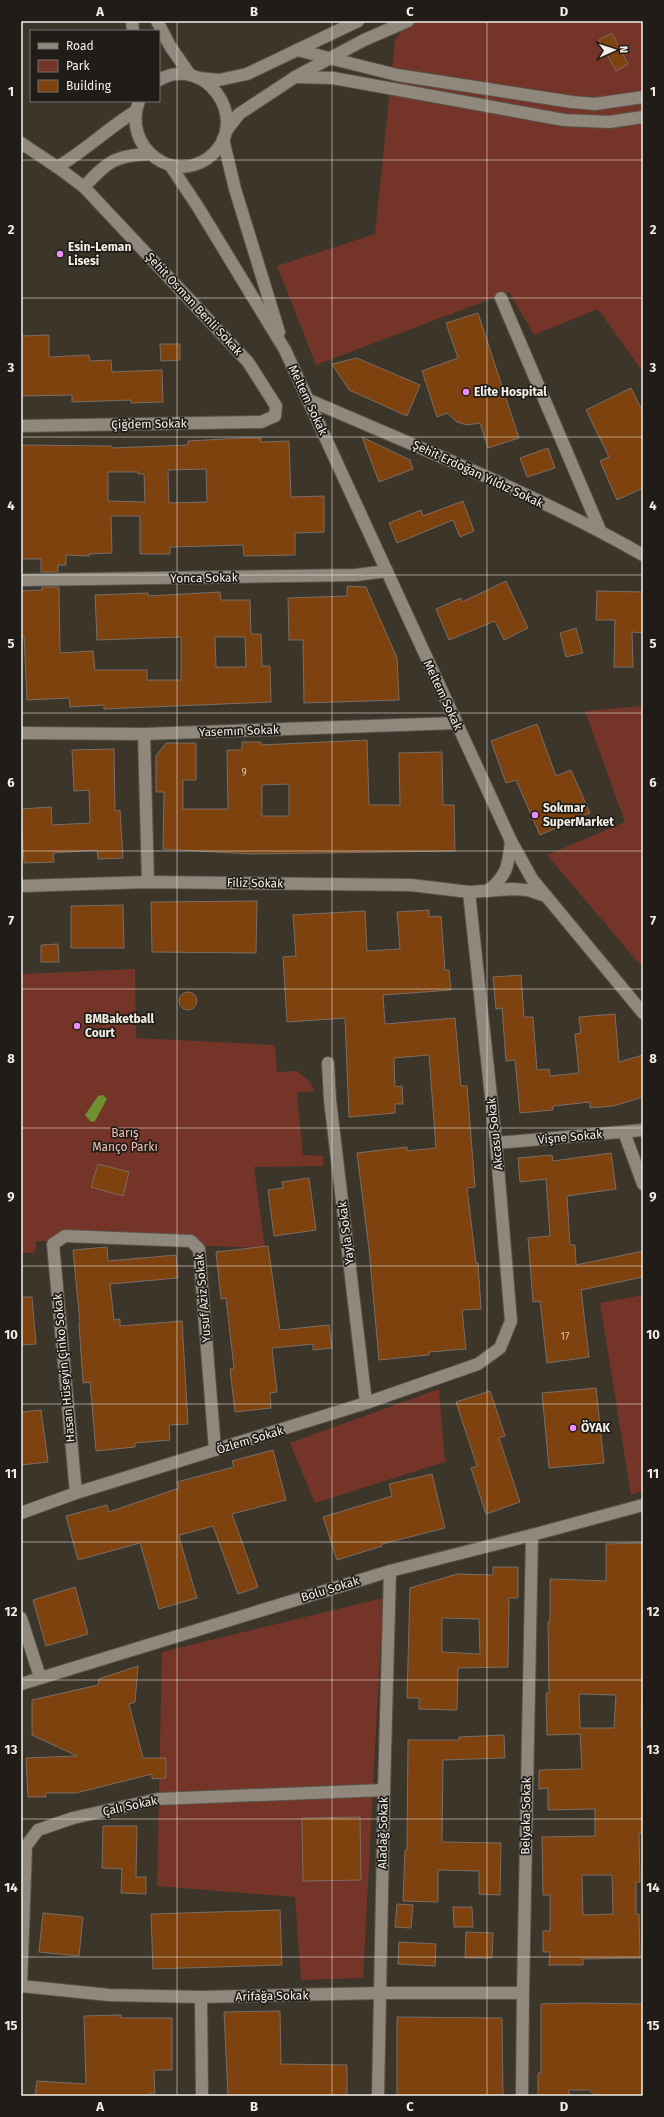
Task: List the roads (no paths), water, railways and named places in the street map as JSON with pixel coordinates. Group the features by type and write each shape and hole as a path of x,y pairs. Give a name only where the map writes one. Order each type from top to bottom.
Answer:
{"street":[{"path":"157,21 170,46 195,76"},
{"path":"160,80 177,74 219,80 247,74 358,21"},
{"path":"138,104 136,130 141,143 150,154 170,165 186,166 201,162 214,152 239,114 295,77 328,59 408,21"},
{"path":"297,50 396,75 572,102 595,104 643,97"},
{"name":"Meltem Sokak","path":"195,76 210,84 219,94 224,106 227,118 224,135 235,189 285,350"},
{"path":"295,77 333,78 564,120 609,122 643,116"},
{"path":"57,167 78,155 138,104"},
{"name":"Şehit Osman Benli Sokak","path":"21,143 84,187 248,362 276,406 275,416"},
{"path":"84,187 98,172 113,160 130,155 150,154"},
{"name":"Meltem Sokak","path":"170,165 198,207 285,350 511,841 532,879 643,1013"},
{"path":"501,298 600,530"},
{"name":"Şehit Erdoğan Yıldız Sokak","path":"309,400 430,452 600,530 643,555"},
{"name":"Çiğdem Sokak","path":"21,426 261,422 275,416"},
{"name":"Yonca Sokak","path":"21,580 280,577 356,575 387,571"},
{"name":"Yasemın Sokak","path":"21,733 144,734 456,723"},
{"path":"144,734 148,882"},
{"path":"488,891 501,880 508,865 511,841"},
{"name":"Filiz Sokak","path":"21,886 148,882 411,885 469,892 528,890 546,896"},
{"name":"Akcasu Sokak","path":"469,892 496,1143 511,1321 500,1348 478,1364"},
{"name":"Yayla Sokak","path":"328,1063 330,1100 366,1404"},
{"name":"Vişne Sokak","path":"496,1143 643,1130"},
{"path":"624,1132 643,1184"},
{"name":"Yusuf Aziz Sokak","path":"53,1244 65,1236 192,1241 199,1249 215,1450"},
{"name":"Hasan Hüseyin Çinko Sokak","path":"53,1244 76,1493"},
{"name":"Özlem Sokak","path":"21,1513 76,1493 366,1404 478,1364"},
{"name":"Bolu Sokak","path":"21,1684 390,1571 532,1535 643,1504"},
{"name":"Belyaka Sokak","path":"522,2096 532,1535"},
{"name":"Aladağ Sokak","path":"378,2096 390,1571"},
{"path":"21,1618 40,1677"},
{"name":"Çalı Sokak","path":"21,1986 26,1846 38,1830 73,1818 158,1799 384,1790"},
{"name":"Arifağa Sokak","path":"21,1986 109,1995 201,1997 380,1993 523,1993"},
{"path":"201,1997 202,2096"}],"place":[{"name":"Esin-Leman Lisesi","path":"60,254"},
{"name":"Elite Hospital","path":"466,392"},
{"name":"Sokmar SuperMarket","path":"535,815"},
{"name":"BMBaketball Court","path":"77,1026"},
{"name":"ÖYAK","path":"573,1428"}],"park label":[{"name":"Barış Manço Parkı","path":"125,1140"}]}
